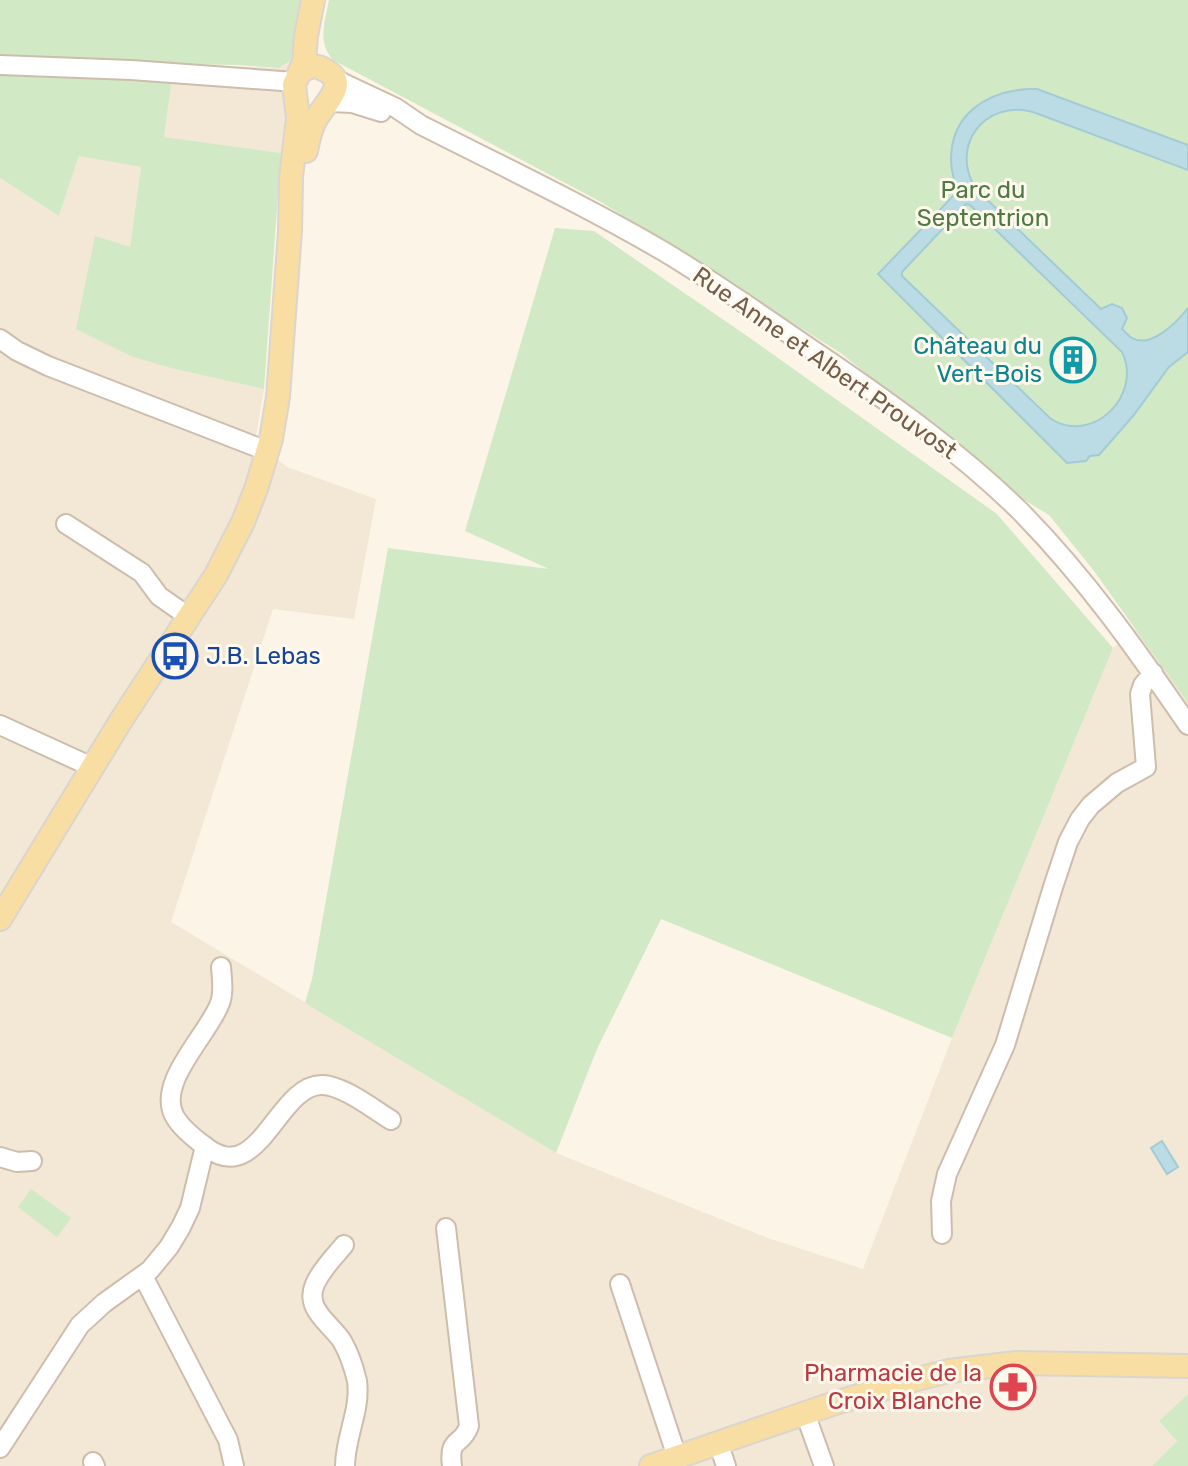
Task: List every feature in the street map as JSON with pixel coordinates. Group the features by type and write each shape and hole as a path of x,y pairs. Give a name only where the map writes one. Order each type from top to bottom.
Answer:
{"main road":[{"path":"312,4 316,59 299,101 314,108 327,104"},
{"path":"290,231 308,141 316,118 335,90 308,79"},
{"path":"0,919 92,767 216,575 237,536 257,486 276,410 281,371 291,177 298,118 308,79"},
{"path":"651,1466 805,1413 949,1371 1030,1363 1188,1366"}],"street":[{"path":"0,65 308,79"},
{"name":"Rue Anne et Albert Prouvost","path":"308,79 396,108 421,125 598,214 757,312 910,419 975,471 1025,517 1085,582 1128,637 1188,725"},
{"name":"Rue Anne et Albert Prouvost","path":"327,104 352,103 421,125"},
{"path":"0,339 48,366 267,451"},
{"path":"66,524 142,573 159,596 189,617"},
{"path":"942,1234 941,1201 947,1174 1005,1045 1068,842 1091,805 1117,783 1146,767 1140,694 1153,673"},
{"path":"0,725 92,767"},
{"path":"221,967 221,1001 179,1072 171,1095 171,1108 177,1121 219,1155 239,1155 260,1141 299,1094 317,1085 338,1089 391,1120"},
{"path":"0,1448 80,1325 104,1303 143,1276 163,1255 186,1218 205,1146"},
{"path":"0,1157 17,1162 32,1161"},
{"path":"446,1228 469,1426 466,1435 452,1446 452,1466"},
{"path":"344,1245 316,1281 312,1300 315,1310 342,1342 357,1380 358,1398 345,1466"},
{"path":"143,1276 228,1440 234,1466"},
{"path":"620,1284 677,1457"},
{"path":"805,1413 824,1466"},
{"path":"718,1442 726,1466"}],"shaded area":[{"path":"291,60 281,153 164,137 174,64 278,68"},
{"path":"79,156 141,167 130,248 95,237 175,369 264,389 255,442 287,467 376,499 354,619 273,609 171,922 556,1153 768,1238 863,1269 952,1038 1113,648 1136,629 1188,703 1188,1394 1159,1421 1177,1441 1152,1466 0,1466 0,178 59,216"}],"green space":[{"path":"0,0 300,0 291,60 279,68 174,64 164,137 281,153 264,389 133,357 76,329 95,236 130,247 141,167 79,156 59,216 0,178"},
{"name":"Parc du Septentrion","path":"329,0 1188,0 1188,703 1094,571 1049,515 1021,498 842,354 601,202 333,60 324,39"},
{"path":"555,228 594,231 997,514 1113,648 952,1038 661,919 597,1049 556,1153 305,1003 312,979 388,548 549,569 465,531"},
{"path":"31,1189 71,1218 57,1237 18,1207"},
{"path":"1188,1394 1188,1466 1152,1466 1177,1441 1159,1421"}],"water":[{"path":"1037,89 1188,145 1188,170 1033,112 1015,110 986,120 969,143 969,173 976,189 1101,309 1112,304 1122,308 1127,318 1122,329 1131,337 1147,340 1155,337 1188,308 1188,352 1169,367 1099,455 1090,456 1086,461 1067,463 878,274 957,192 951,164 953,144 964,118 985,101 1013,91","holes":["966,204 1122,352 1127,368 1126,384 1120,399 1097,421 1083,426 1067,425 1051,419 902,276 902,272"]},
{"path":"1162,1141 1178,1167 1167,1174 1151,1148"}],"place":[{"name":"Château du Vert-Bois","path":"1073,360"},
{"name":"J.B. Lebas","path":"175,656"},
{"name":"Pharmacie de la Croix Blanche","path":"1013,1387"}]}
